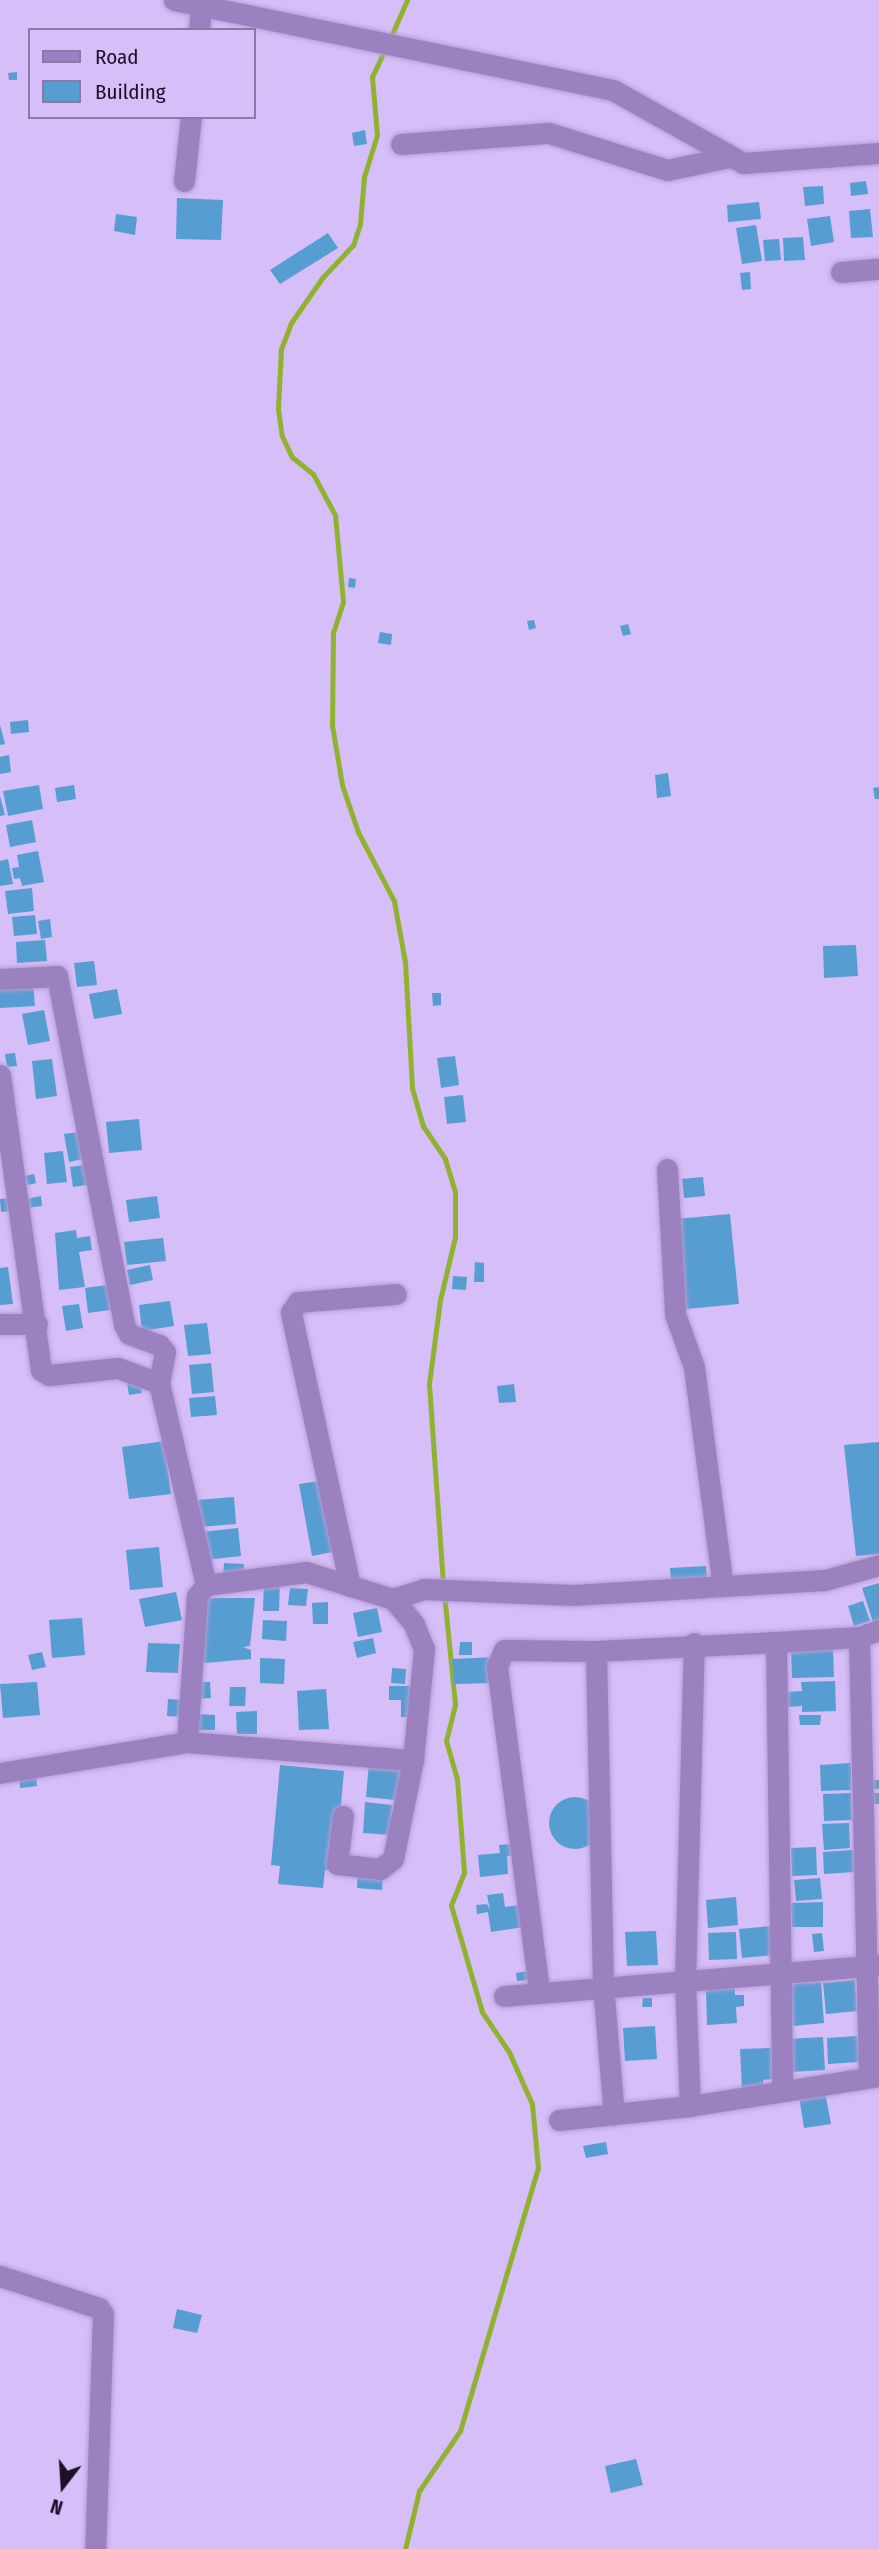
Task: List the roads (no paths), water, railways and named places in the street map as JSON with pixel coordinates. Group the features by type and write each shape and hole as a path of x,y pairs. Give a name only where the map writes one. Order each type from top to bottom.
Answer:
{"street":[{"path":"174,0 627,94 729,157 758,166 879,153"},
{"path":"199,28 201,6"},
{"path":"184,181 191,119"},
{"path":"401,144 549,133 667,170 729,157"},
{"path":"841,272 879,269"},
{"path":"0,979 57,976 124,1325 129,1334 159,1345 165,1352 159,1383 206,1584"},
{"path":"0,1075 7,1173 37,1324 41,1370 49,1375 117,1368 159,1383"},
{"path":"667,1170 675,1314 694,1367 723,1586"},
{"path":"350,1586 291,1312 298,1302 396,1294"},
{"path":"0,1324 37,1324"},
{"path":"393,1599 424,1589 573,1595 825,1580 879,1565"},
{"path":"187,1742 197,1596 206,1584 306,1572 393,1599 414,1623 424,1649 413,1760 397,1843 388,1865 380,1869 337,1864 343,1816"},
{"path":"539,1990 497,1666 504,1650 596,1651 694,1643 776,1642 869,1633 874,2077 690,2106 559,2120"},
{"path":"776,1642 783,1971 782,2090"},
{"path":"690,2106 685,1981 694,1643"},
{"path":"596,1651 603,1985 614,2115"},
{"path":"0,1773 187,1742 413,1760"},
{"path":"503,1996 539,1990 874,1965"},
{"path":"0,2276 99,2308 103,2314 95,2549"}],"waterway":[{"path":"389,41 407,0"},
{"path":"385,49 372,77 377,135 364,177 360,224 353,245 322,278 291,323 281,349 278,409 282,436 292,457 313,474 335,515 343,602 333,632 332,725 342,785 358,832 394,901 405,962 412,1088 423,1126 445,1159 455,1192 455,1237 440,1300 429,1384 443,1584"},
{"path":"405,2549 419,2491 460,2431 538,2168 532,2104 509,2052 482,2012 451,1905 464,1872 457,1779 446,1741 455,1704 444,1593"}]}
